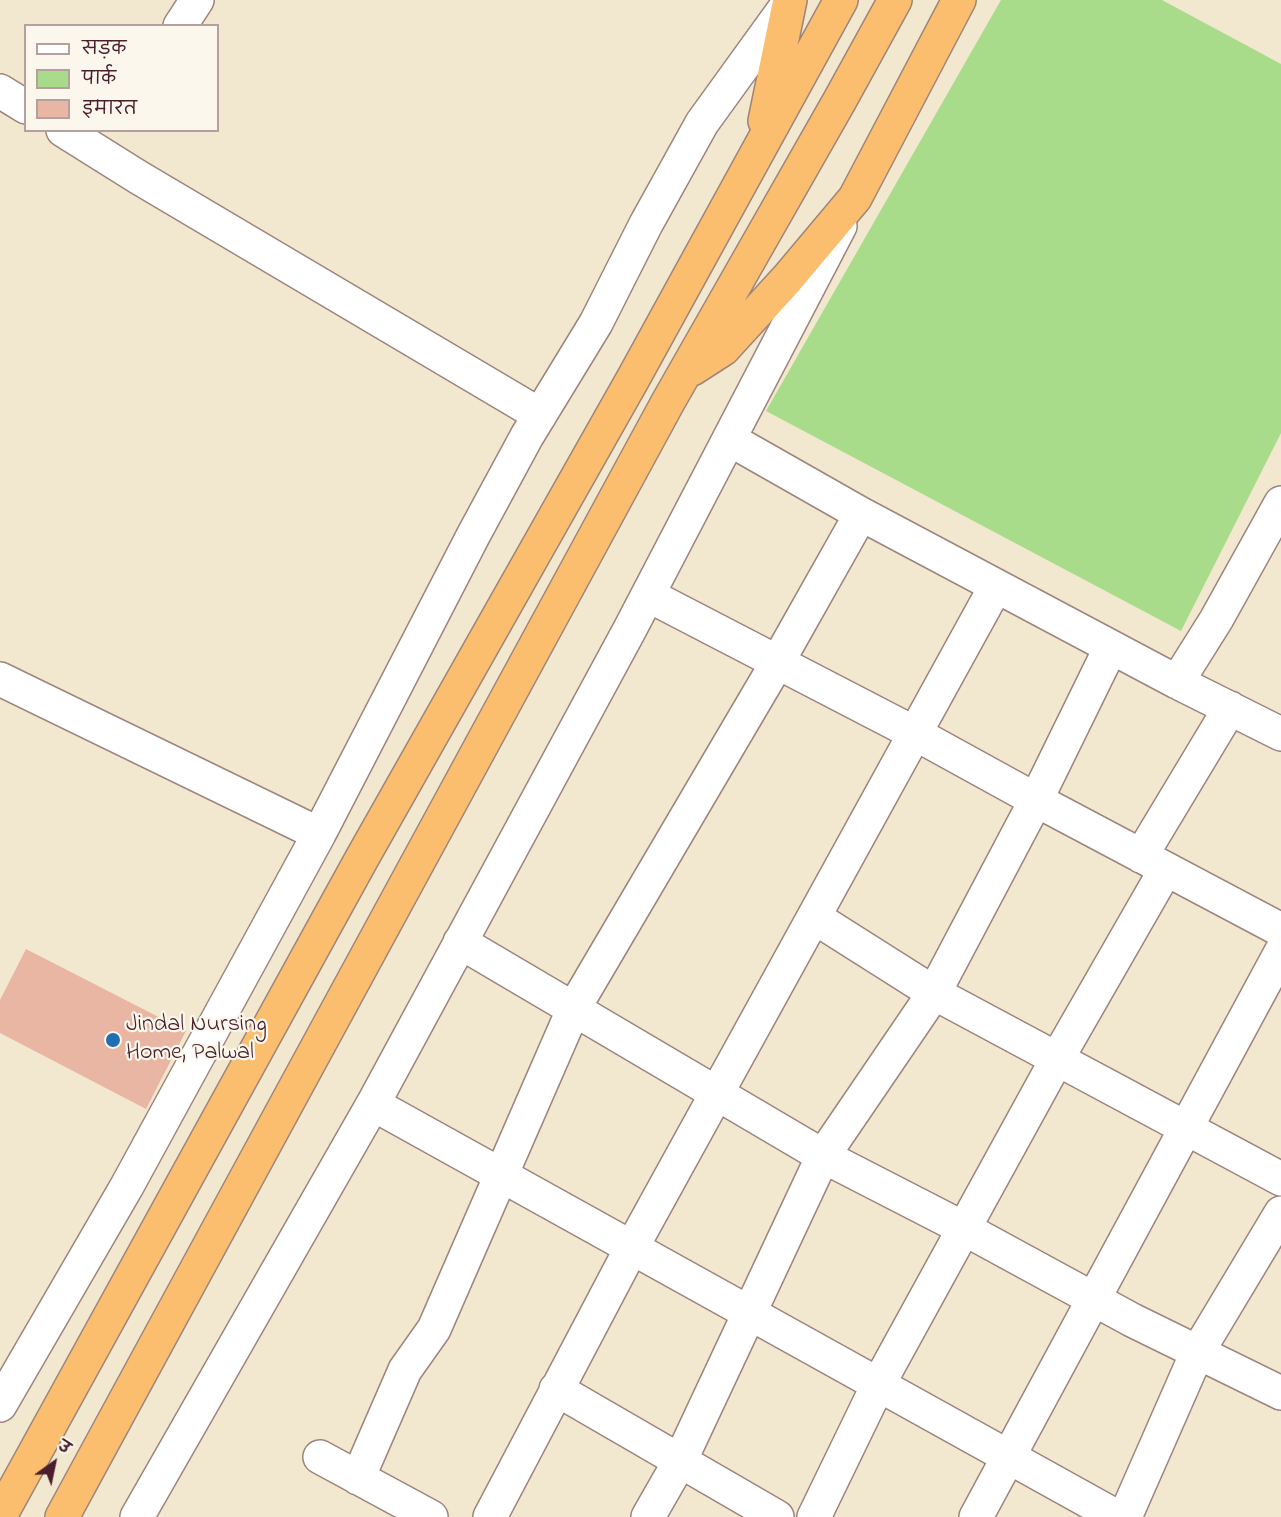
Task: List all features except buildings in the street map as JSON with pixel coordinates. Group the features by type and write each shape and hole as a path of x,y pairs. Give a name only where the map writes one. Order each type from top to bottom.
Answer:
{"highway":[{"path":"0,1516 361,861 634,377 841,0"},
{"path":"62,1517 685,373 895,0"},
{"path":"685,373 723,349 787,279 855,198 959,0"},
{"path":"758,152 789,2"}],"street":[{"path":"181,24 197,0"},
{"path":"0,1405 127,1186 319,834 474,534 540,415 596,323 646,224 702,123 789,2"},
{"path":"0,91 24,106"},
{"path":"70,132 106,142 540,415"},
{"path":"137,1517 373,1104 648,595 855,198"},
{"path":"729,439 861,514 1177,682 1281,734"},
{"path":"1177,682 1216,620 1281,503"},
{"path":"358,1478 405,1370 434,1329 574,1008 777,663 861,514"},
{"path":"489,1517 717,1092 996,586"},
{"path":"648,595 915,734 1280,933 1187,1129 976,1517"},
{"path":"648,1517 680,1461 824,1156 934,993 1036,800 1112,647"},
{"path":"0,679 319,834"},
{"path":"814,1517 878,1385 1057,1059 1230,708"},
{"path":"814,917 934,993 1281,1179"},
{"path":"460,942 824,1156 1197,1353 1244,1373 1281,1393"},
{"path":"373,1104 1117,1517"},
{"path":"1125,1517 1197,1353 1281,1214"},
{"path":"556,1389 777,1517"},
{"path":"320,1457 431,1517"}],"green space":[{"path":"1001,0 1162,0 1281,64 1281,433 1181,631 766,411"}],"place":[{"name":"Jindal Nursing Home, Palwal","path":"113,1040"}]}
